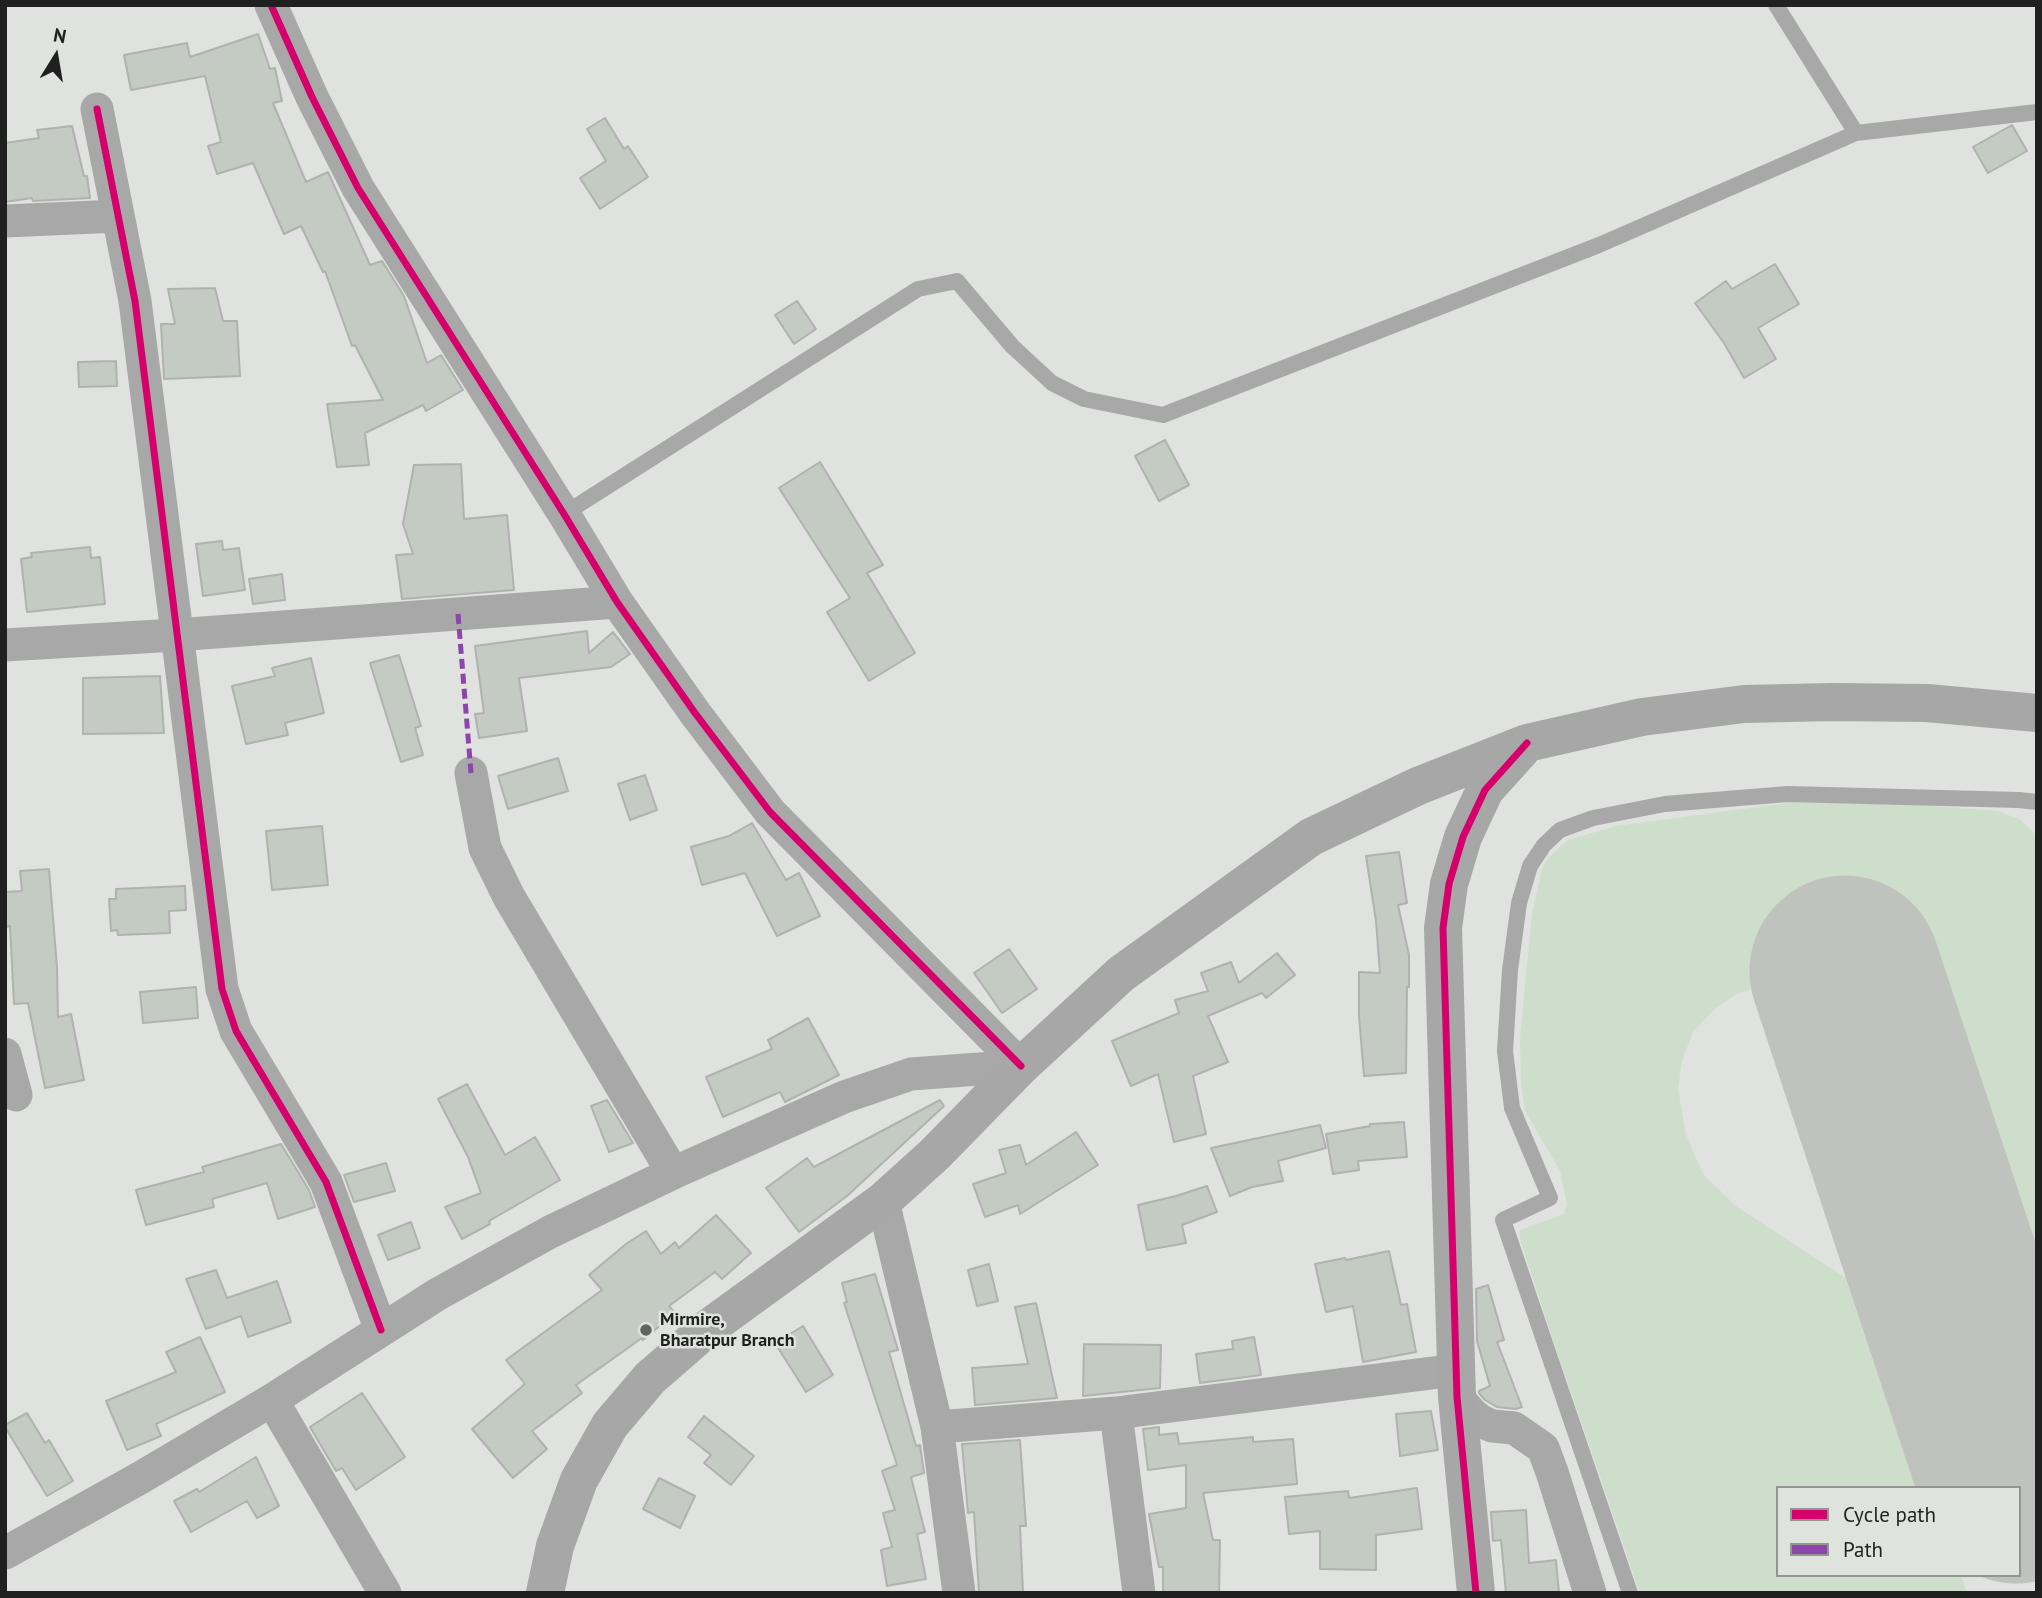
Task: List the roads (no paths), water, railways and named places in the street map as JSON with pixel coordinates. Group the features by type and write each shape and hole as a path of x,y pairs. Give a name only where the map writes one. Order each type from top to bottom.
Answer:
{"main road":[{"path":"545,1593 555,1546 579,1480 610,1425 650,1378 704,1331 883,1201 935,1154 1021,1066 1121,974 1311,837 1418,786 1527,743 1642,717 1744,704 1832,702 1927,703 2037,713"},
{"path":"1476,1593 1456,1383 1443,928 1449,884 1464,837 1485,790 1527,743"}],"street":[{"path":"271,5 358,188 617,602 770,811 1021,1066"},
{"path":"97,109 135,301 222,989 236,1031 326,1182 381,1329"},
{"path":"5,221 118,216"},
{"path":"5,645 617,602"},
{"path":"471,773 485,848 509,897 673,1173"},
{"path":"5,1054 16,1095"},
{"path":"5,1553 272,1400 438,1294 550,1232 673,1173 844,1097 911,1074 1021,1066"},
{"path":"883,1201 937,1427 959,1593"},
{"path":"937,1427 1456,1383 1472,1414 1481,1421 1492,1426 1514,1428 1543,1448 1590,1593"},
{"path":"272,1400 385,1593"},
{"path":"1116,1413 1139,1593"}],"lane":[{"path":"1776,5 1857,133"},
{"path":"564,514 918,289 957,281 1012,346 1052,383 1084,399 1163,415 1600,245 1857,133 2037,112"},
{"path":"1630,1593 1503,1220 1550,1198 1512,1108 1505,1051 1519,903 1530,866 1544,845 1560,830 1593,818 1665,804 1788,794 2019,800 2037,803"}],"place":[{"name":"Mirmire, Bharatpur Branch","path":"646,1330"}]}
